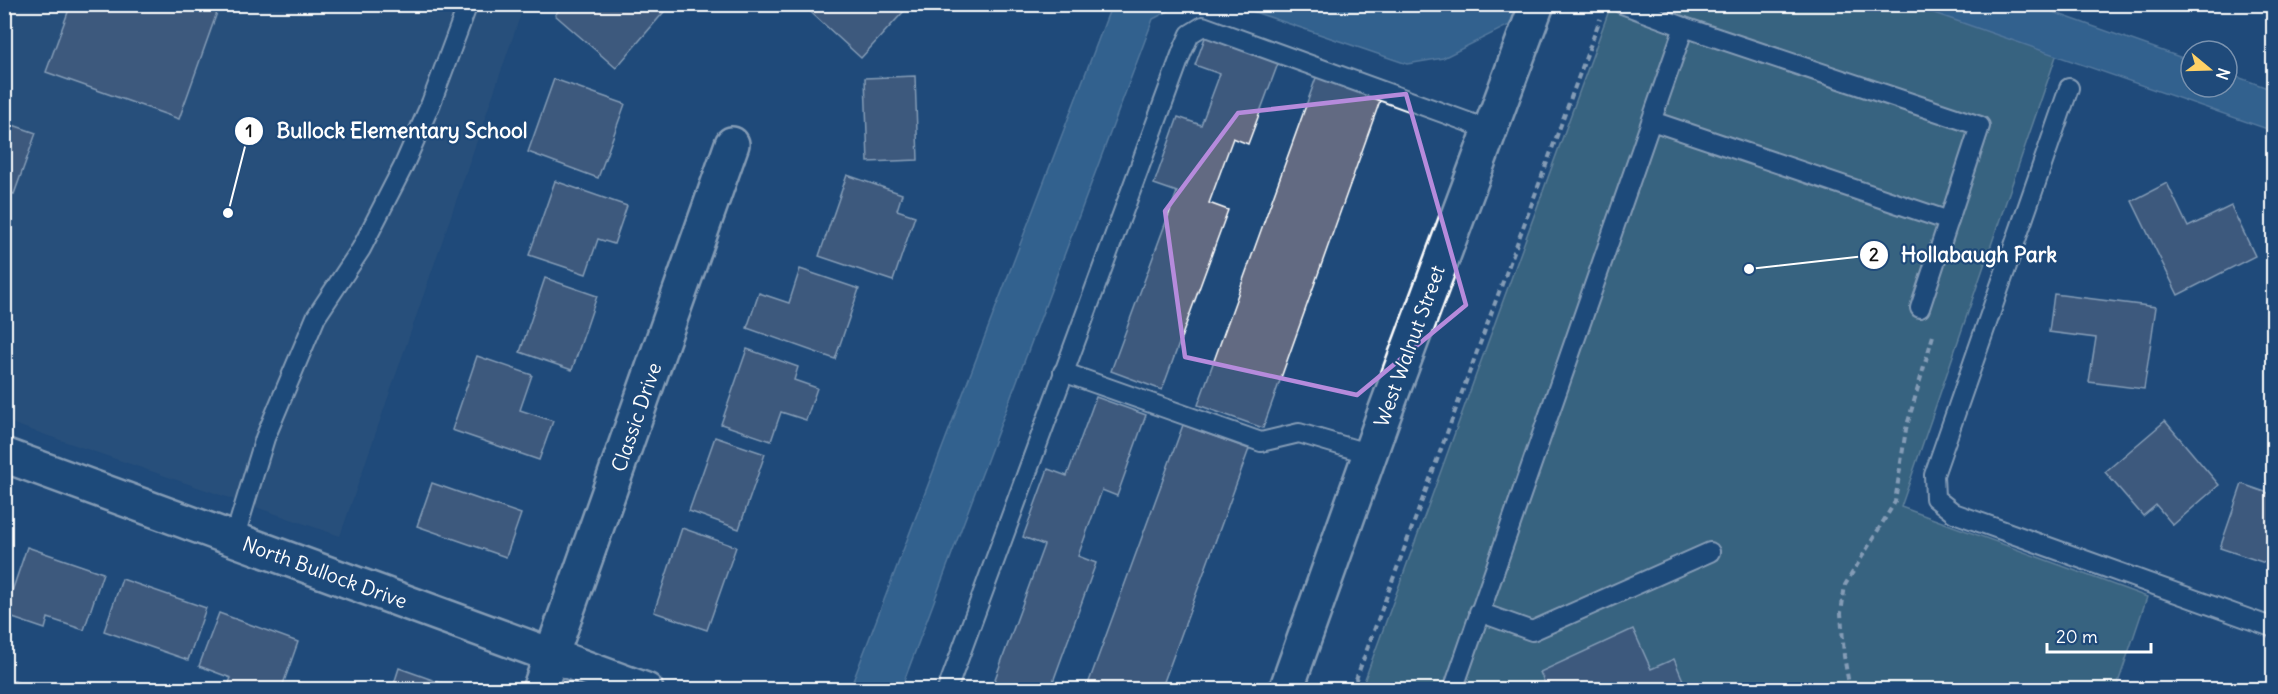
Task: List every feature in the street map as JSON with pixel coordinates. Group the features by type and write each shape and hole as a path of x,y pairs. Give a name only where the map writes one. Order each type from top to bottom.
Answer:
{"street":[{"name":"West Walnut Street","path":"1286,690 1370,454 1537,4"},
{"name":"Classic Drive","path":"539,690 732,144"},
{"name":"North Bullock Drive","path":"4,455 646,690"}],"lane":[{"path":"234,539 265,438 316,316 361,249 403,167 431,103 468,4"},
{"path":"1622,4 1980,126 1920,308"},
{"path":"947,690 1190,34 1203,26 1490,130"},
{"path":"1453,690 1684,27"},
{"path":"2069,88 1934,475 1935,498 1954,513 2274,628"},
{"path":"1652,121 1949,221"},
{"path":"1063,372 1261,442 1299,433 1370,454"},
{"path":"1479,612 1532,631 1710,552"}],"path":[{"path":"1352,690 1601,16"},
{"path":"1844,690 1850,687 1844,656 1841,613 1845,585 1895,502 1906,429 1935,329"}],"highlighted area":[{"path":"1406,94 1466,305 1357,395 1185,357 1165,211 1238,113"}],"shaded area":[{"path":"1112,4 1180,5 1153,19 901,689 850,689"},
{"path":"1376,4 1395,11 1439,4 1549,5 1443,58 1407,64 1234,5"},
{"path":"5,5 524,5 340,536 5,421"},
{"path":"1911,5 2033,5 2179,57 2179,98"},
{"path":"2239,77 2273,90 2273,131 2181,99 2239,99"}],"green space":[{"path":"1611,5 1993,5 2065,30 1901,507 2147,597 2116,689 1361,690"}],"building":[{"path":"71,4 220,4 179,119 46,72"},
{"path":"564,4 667,4 669,6 616,68 555,15"},
{"path":"802,4 898,4 905,10 861,58"},
{"path":"1206,35 1279,61 1248,144 1233,138 1209,203 1228,210 1162,390 1111,371 1177,192 1154,184 1178,117 1201,125 1220,74 1195,65"},
{"path":"1317,75 1381,98 1263,428 1198,405"},
{"path":"915,76 918,160 868,162 865,78"},
{"path":"554,79 625,104 598,178 528,152"},
{"path":"4,122 36,133 14,194 4,191"},
{"path":"847,175 902,194 897,210 915,216 893,281 819,256"},
{"path":"555,181 627,206 614,244 598,239 586,274 529,255"},
{"path":"2167,183 2188,227 2231,206 2255,256 2178,295 2132,201"},
{"path":"800,269 859,289 835,359 747,328 759,293 789,303"},
{"path":"545,278 597,296 572,370 520,352"},
{"path":"2054,294 2156,307 2144,389 2089,382 2096,338 2049,332"},
{"path":"747,349 798,367 794,380 817,388 806,420 781,412 771,441 721,424"},
{"path":"477,356 532,375 520,410 553,421 539,460 452,430"},
{"path":"1096,397 1146,415 1117,496 1102,490 1078,556 1096,563 1050,690 991,690 1044,545 1023,537 1048,469 1067,476"},
{"path":"2165,421 2219,485 2173,525 2156,505 2143,516 2105,472"},
{"path":"1183,425 1249,449 1161,690 1086,690"},
{"path":"715,437 765,454 739,529 689,511"},
{"path":"432,483 521,514 506,557 417,526"},
{"path":"2242,484 2274,495 2274,566 2220,548"},
{"path":"682,528 736,547 707,630 654,612"},
{"path":"27,547 103,573 84,630 48,618 45,629 4,615"},
{"path":"122,579 206,608 188,660 104,631"},
{"path":"219,613 298,642 281,690 226,690 231,678 199,666"},
{"path":"1633,629 1651,669 1674,659 1687,690 1548,690 1540,672"},
{"path":"399,668 458,689 458,690 392,690"},
{"path":"14,681 39,690 11,690"}],"place":[{"name":"Bullock Elementary School","path":"228,213"},
{"name":"Hollabaugh Park","path":"1749,269"}]}
